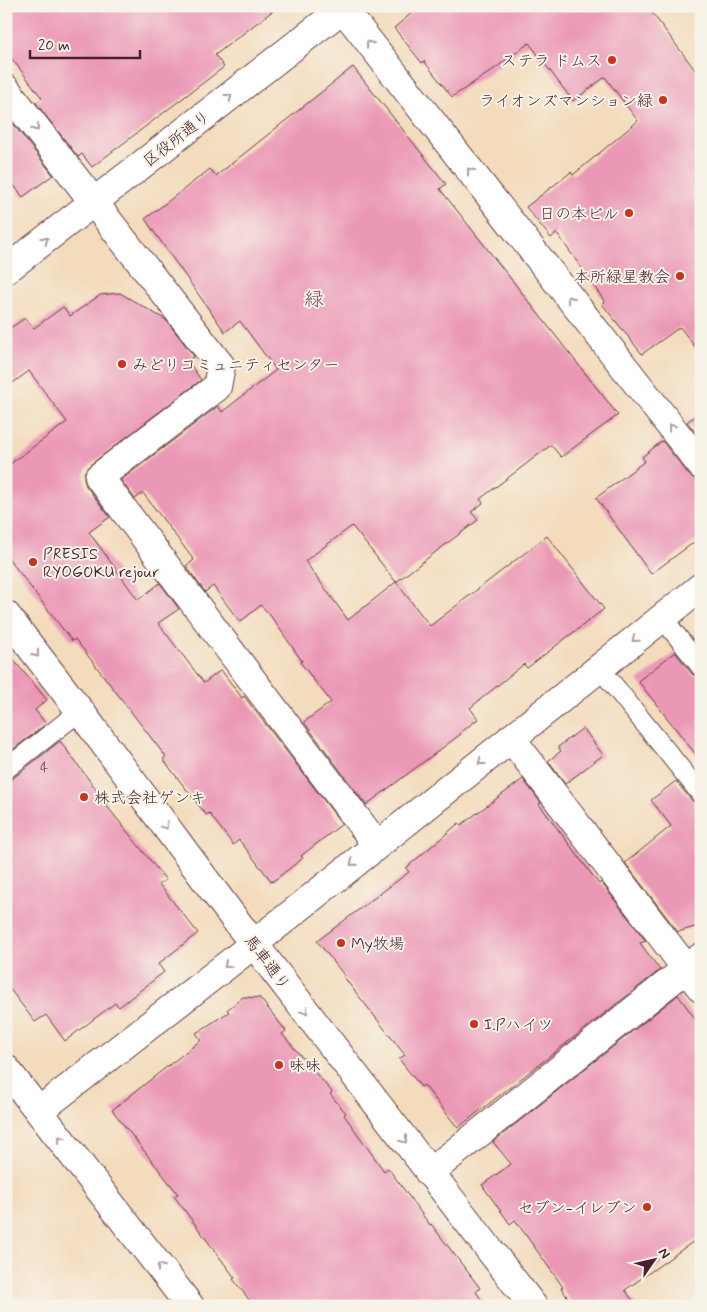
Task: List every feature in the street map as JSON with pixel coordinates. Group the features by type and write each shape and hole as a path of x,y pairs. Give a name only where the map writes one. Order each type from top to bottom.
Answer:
{"street":[{"name":"区役所通り","path":"6,270 343,7"},
{"path":"343,7 701,465"},
{"path":"6,90 221,366 217,387 99,477 376,844"},
{"path":"39,1111 231,962 253,942 701,587"},
{"name":"馬車通り","path":"6,615 253,942 532,1306"},
{"path":"429,1172 696,971 511,738"},
{"path":"6,1068 190,1306"}],"lane":[{"path":"662,617 701,667"},
{"path":"600,667 701,794"},
{"path":"6,769 80,711"}],"building":[{"path":"19,6 279,6 215,55 224,67 92,167 82,154 78,157 36,103 42,98 6,51 6,16"},
{"path":"420,6 647,6 701,78 701,355 680,327 642,354 602,304 605,302 557,233 551,238 526,207 571,172 573,175 638,121 605,77 573,101 529,43 452,97 424,61 422,63 394,28"},
{"path":"353,67 446,184 440,189 618,415 561,457 551,445 480,499 483,503 471,512 478,520 396,582 430,626 547,536 604,609 527,668 524,664 470,708 478,719 461,734 366,805 304,722 331,702 300,662 302,661 270,615 261,605 240,622 213,586 205,592 186,566 194,560 143,493 135,499 121,480 218,406 222,412 276,370 240,321 225,332 145,219 210,169 216,176","holes":["352,526 396,582 348,620 305,561"]},
{"path":"11,121 53,175 23,197 6,175 6,124"},
{"path":"120,293 166,320 194,356 188,361 201,380 90,465 85,471 86,486 110,517 89,532 138,600 160,583 179,609 158,623 204,683 221,670 242,698 244,696 342,824 301,856 303,858 272,882 239,840 233,845 209,813 206,815 163,759 166,757 75,639 72,641 6,555 6,467 67,422 29,371 6,388 6,331 25,318 34,328 63,307 70,316 100,295"},
{"path":"701,412 701,439 687,422"},
{"path":"662,441 689,475 701,480 701,537 651,574 596,498 645,461 642,457"},
{"path":"701,632 701,648 693,638"},
{"path":"6,651 47,700 35,710 46,724 6,755"},
{"path":"675,652 692,674 701,678 701,761 638,681"},
{"path":"583,728 603,755 565,784 548,761 561,751 558,747"},
{"path":"60,741 106,805 166,880 159,884 198,933 158,964 164,972 119,1007 115,1003 65,1041 46,1015 35,1022 6,984 6,780 13,778"},
{"path":"523,779 541,803 539,804 599,884 601,882 646,941 640,943 660,970 458,1128 424,1085 421,1087 399,1059 405,1055 317,941 409,872 406,868 459,823 461,825"},
{"path":"676,781 692,801 701,805 701,925 678,932 625,863 671,826 651,800"},
{"path":"678,995 701,1027 701,1236 625,1290 637,1306 574,1306 561,1288 563,1287 515,1220 510,1224 482,1185 511,1164 493,1142"},
{"path":"243,997 260,998 286,1031 282,1034 332,1092 330,1094 346,1113 344,1115 384,1171 388,1168 480,1288 476,1292 486,1306 254,1306 174,1196 178,1194 112,1110 201,1040 196,1033 229,1012 227,1010"}],"place":[{"name":"ステラ ドムス","path":"612,60"},
{"name":"ライオンズマンション緑","path":"663,100"},
{"name":"日の本ビル","path":"629,213"},
{"name":"本所緑星教会","path":"680,276"},
{"name":"みどりコミュニティセンター","path":"122,364"},
{"name":"PRESIS RYOGOKU rejour","path":"33,562"},
{"name":"株式会社ゲンキ","path":"84,797"},
{"name":"My牧場","path":"341,943"},
{"name":"I.Pハイツ","path":"474,1024"},
{"name":"味味","path":"279,1065"},
{"name":"セブン-イレブン","path":"647,1207"}],"district":[{"name":"緑","path":"314,298"}]}
